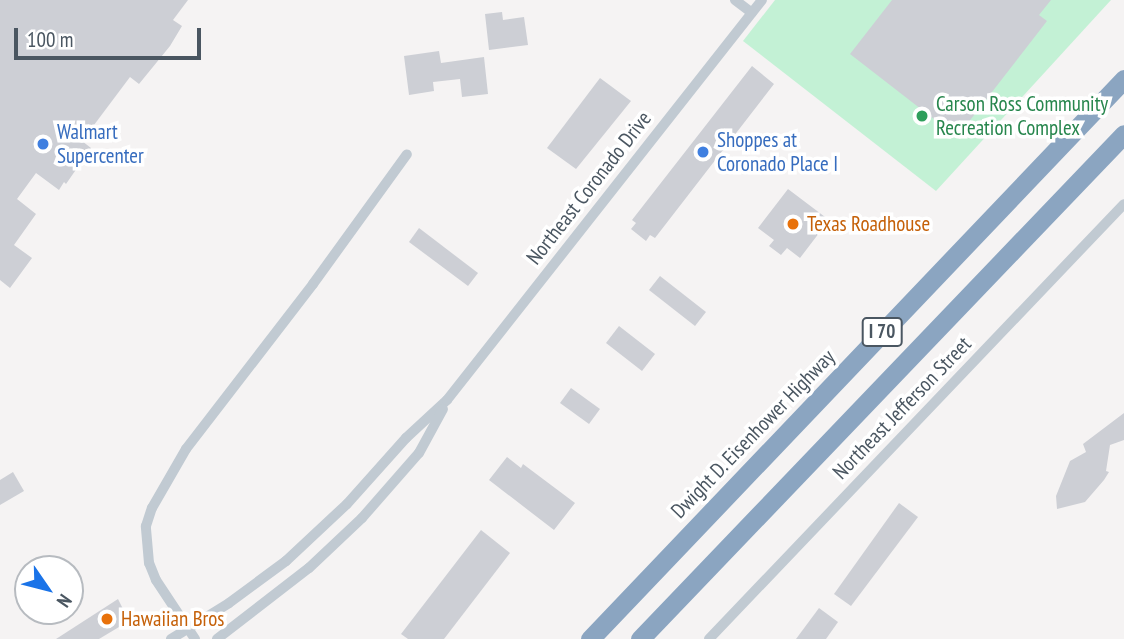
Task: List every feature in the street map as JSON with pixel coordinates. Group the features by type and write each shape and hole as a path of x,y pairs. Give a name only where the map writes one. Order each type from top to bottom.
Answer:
{"highway":[{"name":"Dwight D. Eisenhower Highway","path":"590,639 1124,79"},
{"name":"I 70","path":"640,639 1124,134"}],"street":[{"path":"735,0 752,13"},
{"name":"Northeast Coronado Drive","path":"171,639 257,584 302,546 447,400 762,0"},
{"path":"195,639 156,580 149,563 146,535 152,509 186,449 313,284 407,154"},
{"name":"Northeast Jefferson Street","path":"709,639 1124,204"},
{"name":"Northeast Coronado Drive","path":"217,639 309,568 362,518 419,453 447,400"}],"green space":[{"name":"Carson Ross Community Recreation Complex","path":"775,0 1111,0 936,191 743,41"}],"building":[{"name":"Walmart Supercenter","path":"0,0 188,0 173,20 182,26 170,46 139,84 130,77 82,141 91,148 66,184 64,182 59,190 36,173 17,199 36,214 14,245 32,258 10,288 0,280"},
{"path":"892,0 1051,0 1039,15 1047,21 957,137 850,54"},
{"path":"502,12 503,20 524,17 528,45 489,50 485,14"},
{"path":"439,51 441,63 484,57 488,94 462,97 460,79 433,82 434,91 409,95 404,56"},
{"name":"Shoppes at Coronado Place I","path":"752,66 774,84 655,238 650,235 646,241 631,229 636,223 632,220"},
{"path":"600,78 631,101 576,169 547,148"},
{"name":"Texas Roadhouse","path":"788,189 829,220 800,258 787,248 781,255 769,246 774,240 758,228"},
{"path":"419,228 478,273 468,286 409,242"},
{"path":"660,276 706,312 695,326 649,290"},
{"path":"619,326 655,354 642,371 606,343"},
{"path":"571,388 600,409 589,424 560,403"},
{"path":"1124,413 1124,440 1110,445 1106,471 1109,472 1104,480 1085,502 1057,509 1056,496 1070,461 1086,452 1083,444"},
{"path":"507,457 521,468 523,464 575,503 554,530 489,480"},
{"path":"13,472 24,491 0,505 0,480"},
{"path":"899,503 918,517 851,606 834,594"},
{"path":"481,530 510,553 444,639 408,639 401,634"},
{"name":"Hawaiian Bros","path":"118,599 129,621 99,639 56,639 78,625 84,625 84,621"},
{"path":"819,608 838,622 826,639 796,639"}],"place":[{"name":"Carson Ross Community Recreation Complex","path":"922,116"},
{"name":"Walmart Supercenter","path":"43,144"},
{"name":"Shoppes at Coronado Place I","path":"703,152"},
{"name":"Texas Roadhouse","path":"793,224"},
{"name":"Hawaiian Bros","path":"107,619"}]}
